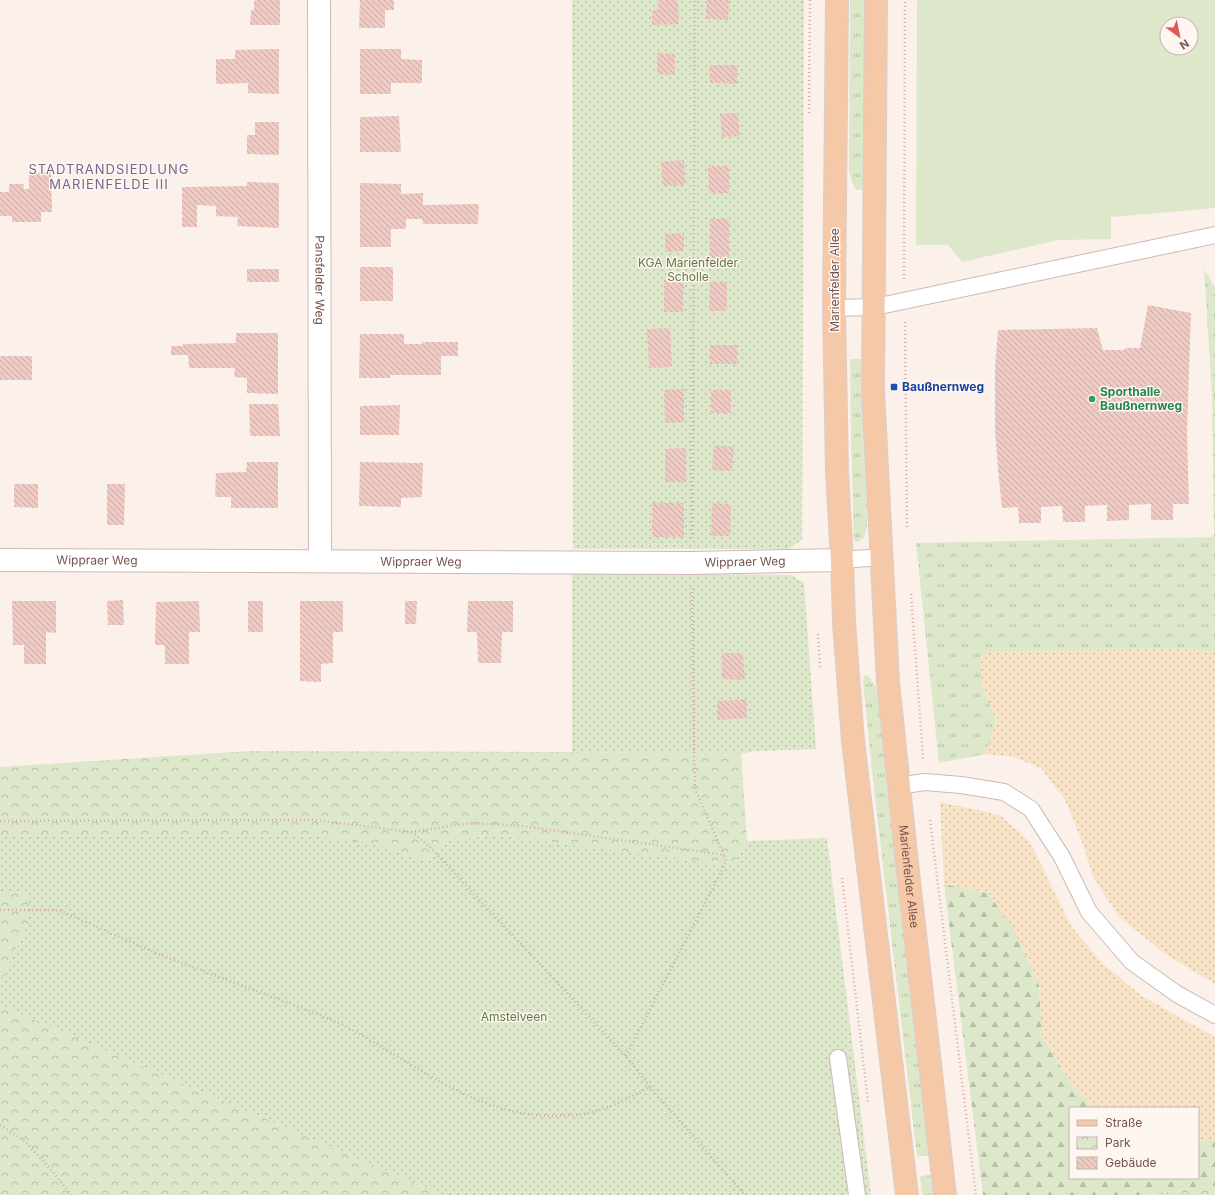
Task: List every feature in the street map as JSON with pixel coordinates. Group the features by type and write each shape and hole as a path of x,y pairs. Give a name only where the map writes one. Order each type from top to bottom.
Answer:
{"main road":[{"name":"Marienfelder Allee","path":"836,0 834,308 837,472 844,623 854,741 907,1195"},
{"name":"Marienfelder Allee","path":"876,0 875,307 873,390 888,682 898,786 945,1195"}],"street":[{"name":"Pansfelder Weg","path":"319,0 320,561"},
{"name":"Wippraer Weg","path":"0,560 692,563 842,560"}],"lane":[{"path":"834,308 875,307 1215,235"},
{"path":"842,560 881,557"},
{"path":"898,786 925,782 961,785 1004,792 1032,809 1062,857 1089,912 1132,962 1177,994 1215,1015"},
{"path":"838,1058 857,1195"}],"path":[{"path":"626,1056 726,862 724,854 695,788 692,563 695,0"},
{"path":"904,281 905,0"},
{"path":"905,320 907,532"},
{"path":"910,594 925,782 976,1195"},
{"path":"0,821 314,820 411,832 472,823 523,826 724,854"},
{"path":"411,832 428,844 626,1056 650,1087 745,1195"},
{"path":"0,910 61,911 158,954 316,1013 340,1024 467,1096 499,1108 532,1115 556,1116 588,1114 617,1104 650,1087"},
{"path":"0,1125 25,1141 57,1176 71,1195"}],"green space":[{"name":"KGA Marienfelder Scholle","path":"572,0 804,0 802,540 788,549 573,549"},
{"path":"850,0 865,0 863,190 856,190 851,180 849,169"},
{"path":"917,0 1215,0 1215,208 1111,217 1111,239 1058,240 962,262 948,245 916,245"},
{"path":"1204,269 1215,287 1215,652 1180,649 981,681 996,721 986,754 939,763 916,543 1214,537 1212,396"},
{"path":"850,359 864,359 867,528 864,538 857,542 854,541"},
{"path":"572,573 791,575 804,583 816,749 755,751 741,754 572,752"},
{"path":"866,675 876,687 879,704 887,787 930,1155 917,1157 874,789 863,682 864,676"},
{"path":"250,751 741,754 747,841 733,866 495,835 448,841 427,862 375,844 0,836 0,767"},
{"name":"Amstelveen","path":"303,835 375,844 427,862 448,841 495,835 733,866 747,841 827,838 871,1195 443,1195 0,1005 0,984 29,922 29,893 0,893 0,836"},
{"path":"944,884 988,893 1013,927 1039,985 1042,1036 1071,1083 1094,1107 1069,1107 1069,1179 1199,1179 1199,1141 1215,1139 1215,1186 1142,1195 983,1195"},
{"path":"0,893 29,893 29,922 0,984"},
{"path":"0,1005 443,1195 0,1195"},
{"path":"933,1175 935,1195 922,1195 920,1176"},
{"path":"1215,1186 1215,1195 1142,1195"}],"sand":[{"path":"1180,649 1215,652 1215,984 1164,953 1118,916 1093,876 1080,836 1065,800 1041,768 1013,757 986,754 996,721 981,681 980,656 990,652"},
{"path":"940,802 1000,815 1030,842 1071,926 1103,964 1142,996 1215,1037 1215,1139 1199,1141 1199,1107 1094,1107 1071,1083 1042,1036 1039,985 1013,928 988,893 944,884"}],"building":[{"path":"254,0 280,0 280,25 250,25 251,10 254,10"},
{"path":"360,0 394,0 394,10 385,10 385,28 359,28"},
{"path":"658,0 678,0 679,24 652,25 652,11 658,9"},
{"path":"707,0 729,0 728,20 706,19"},
{"path":"279,49 279,94 248,93 248,83 216,84 216,59 235,59 235,50"},
{"path":"360,49 401,49 401,59 422,60 422,83 391,83 391,94 360,94"},
{"path":"657,53 675,54 675,75 657,74"},
{"path":"710,65 737,65 737,84 710,83"},
{"path":"738,113 740,136 722,137 720,114"},
{"path":"399,116 401,152 360,152 360,117"},
{"path":"255,122 279,122 279,155 247,154 247,135 255,135"},
{"path":"684,160 685,185 663,186 661,162"},
{"path":"708,166 729,166 729,193 709,193"},
{"path":"51,172 52,212 41,212 41,222 12,222 12,216 0,216 0,192 9,192 9,184 23,184 24,189 29,189 29,173"},
{"path":"247,182 279,183 279,228 237,226 238,217 216,216 216,206 197,205 197,227 182,227 182,187 247,186"},
{"path":"360,183 401,184 401,194 423,193 423,205 479,204 478,224 423,224 422,219 406,219 406,229 391,229 391,247 360,247"},
{"path":"710,219 729,219 729,261 710,261"},
{"path":"684,233 684,251 665,252 665,234"},
{"path":"360,267 393,267 393,301 360,301"},
{"path":"247,269 279,269 279,282 247,282"},
{"path":"664,280 684,280 683,312 664,312"},
{"path":"710,282 727,282 727,311 709,311"},
{"name":"Sporthalle Baußnernweg","path":"1148,305 1191,313 1187,431 1189,504 1173,504 1173,520 1151,520 1151,504 1129,505 1129,520 1107,521 1107,505 1085,506 1085,522 1063,522 1062,506 1041,507 1041,523 1019,523 1018,507 1002,508 995,429 995,368 998,330 1097,328 1103,350 1140,348"},
{"path":"670,328 672,367 649,368 647,329"},
{"path":"236,333 278,333 278,394 247,393 247,378 234,377 235,368 189,368 188,355 171,355 171,346 183,346 183,344 236,343"},
{"path":"360,334 404,334 404,344 422,344 422,342 458,342 458,356 441,356 441,375 390,375 390,378 359,378"},
{"path":"710,345 737,345 737,364 710,364"},
{"path":"0,356 32,356 32,380 0,380"},
{"path":"684,389 684,422 665,423 664,390"},
{"path":"711,390 731,390 731,413 711,413"},
{"path":"249,404 278,404 280,436 250,436"},
{"path":"400,405 399,435 360,435 360,406"},
{"path":"714,446 734,447 732,471 712,470"},
{"path":"686,448 686,482 665,482 665,449"},
{"path":"247,462 278,462 278,508 231,508 231,497 215,497 216,473 246,472"},
{"path":"360,462 423,463 422,497 401,498 401,507 359,506"},
{"path":"14,484 38,484 38,508 14,507"},
{"path":"107,484 125,484 124,525 107,525"},
{"path":"652,503 684,503 684,537 652,537"},
{"path":"712,503 731,504 730,536 711,536"},
{"path":"123,600 124,625 108,625 107,601"},
{"path":"12,601 56,601 56,633 46,632 46,664 24,664 24,645 13,645"},
{"path":"199,601 200,632 189,632 189,664 165,664 165,645 155,645 156,602"},
{"path":"248,601 263,601 263,632 248,632"},
{"path":"300,601 343,601 343,632 333,632 333,663 321,664 321,682 300,681"},
{"path":"405,601 417,601 416,624 405,624"},
{"path":"468,601 513,601 513,632 502,632 501,663 478,663 477,632 467,632"},
{"path":"722,653 743,653 745,680 722,679"},
{"path":"747,699 747,718 717,720 717,701"}],"place":[{"name":"Baußnernweg","path":"894,387"},
{"name":"Sporthalle Baußnernweg","path":"1092,399"}],"district":[{"name":"STADTRANDSIEDLUNG MARIENFELDE III","path":"109,176"}]}
